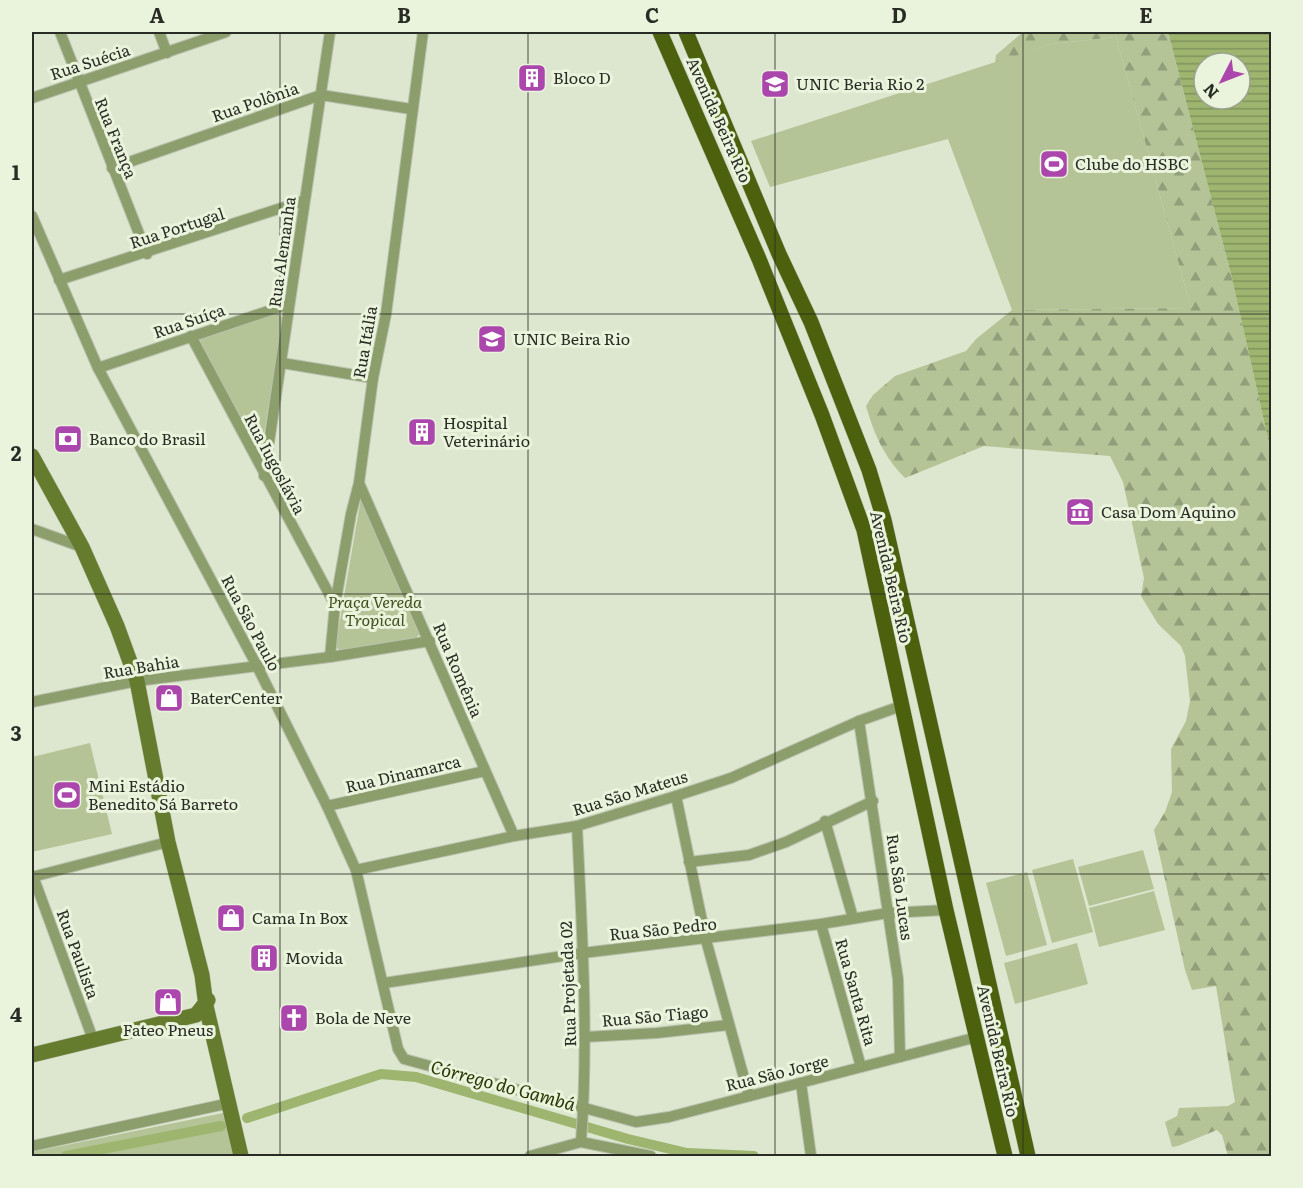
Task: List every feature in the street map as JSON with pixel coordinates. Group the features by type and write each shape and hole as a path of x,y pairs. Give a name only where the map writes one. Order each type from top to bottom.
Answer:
{"main road":[{"name":"Avenida Beira Rio","path":"660,32 786,325 864,530 947,914 1005,1156"},
{"name":"Avenida Beira Rio","path":"686,32 779,254 811,322 869,470 884,520 1028,1156"},
{"path":"786,325 800,331 809,327 811,322"},
{"path":"796,351 803,343 821,349"},
{"path":"32,456 82,547 117,626 137,681 168,842 202,975 209,990 215,1034 241,1156"},
{"path":"901,706 911,709 918,715 939,766"},
{"path":"947,914 969,926 976,921"},
{"path":"202,975 201,1011 215,1034"},
{"path":"201,1011 209,990"},
{"path":"32,1055 94,1042 201,1011"}],"street":[{"name":"Rua França","path":"60,32 147,254"},
{"path":"159,32 167,53"},
{"name":"Rua Suécia","path":"32,98 226,32"},
{"name":"Rua Alemanha","path":"264,476 282,363 303,201 330,32"},
{"name":"Rua Itália","path":"330,657 335,605 351,514 359,483 373,378 386,314 411,109 423,32"},
{"name":"Rua Polônia","path":"112,168 321,95 411,109"},
{"name":"Rua Portugal","path":"59,280 147,254 303,201"},
{"name":"Rua São Paulo","path":"32,217 98,368 256,664 327,806 356,870 398,1049 404,1059"},
{"name":"Rua Suíça","path":"98,368 290,304"},
{"name":"Rua Iugoslávia","path":"191,336 335,605"},
{"path":"282,363 373,378"},
{"name":"Rua Romênia","path":"359,483 514,836"},
{"path":"32,529 82,547"},
{"name":"Rua Bahia","path":"32,702 137,681 256,664 330,657 430,641"},
{"name":"Rua São Mateus","path":"356,870 514,836 577,826 731,778 901,706"},
{"name":"Rua São Lucas","path":"859,722 873,801 897,979 900,1057"},
{"name":"Rua Dinamarca","path":"327,806 485,771"},
{"path":"676,796 706,940 749,1096"},
{"path":"689,862 749,855 786,842 825,821 873,801"},
{"path":"825,821 853,918"},
{"name":"Rua Projetada 02","path":"577,826 585,1037 584,1112 581,1140"},
{"path":"32,877 168,842"},
{"name":"Rua Paulista","path":"32,877 94,1042"},
{"name":"Rua São Pedro","path":"384,983 583,953 706,940 888,913 947,914"},
{"name":"Rua Santa Rita","path":"821,924 861,1067"},
{"name":"Rua São Tiago","path":"585,1037 657,1033 728,1025"},
{"name":"Rua São Jorge","path":"404,1059 584,1112 636,1122 669,1117 977,1037"},
{"path":"801,1083 811,1156"},
{"path":"32,1146 230,1103"},
{"path":"530,1156 581,1140 613,1152 651,1156"}],"green space":[{"path":"1023,32 1168,32 1231,274 1271,452 1271,1156 1228,1156 1222,1135 1217,1130 1172,1147 1165,1122 1177,1116 1179,1108 1228,1106 1235,1102 1216,986 1192,990 1185,970 1154,830 1165,812 1172,792 1171,749 1186,721 1190,701 1185,656 1181,646 1158,624 1141,596 1144,578 1123,482 1110,456 984,446 905,478 891,462 881,445 866,406 873,395 895,376 966,351 976,339 1012,310 1191,308 1116,37 1051,44 995,63 996,55"},
{"name":"Clube do HSBC","path":"1116,37 1191,308 1012,310 948,139 770,187 751,141 1051,44"},
{"path":"278,311 283,320 259,453 199,344 201,339"},
{"name":"Praça Vereda Tropical","path":"361,498 421,632 416,638 341,651 337,648 336,643"},
{"name":"Mini Estádio Benedito Sá Barreto","path":"90,743 112,834 32,852 32,757"},
{"path":"1143,850 1154,889 1089,906 1078,867"},
{"path":"1073,859 1093,932 1052,943 1032,870"},
{"path":"1027,872 1047,945 1006,956 986,883"},
{"path":"1154,891 1165,930 1099,947 1089,908"},
{"path":"1077,943 1088,984 1015,1004 1004,963"},
{"path":"228,1112 235,1156 32,1156 32,1152"}],"shaded area":[{"path":"1168,32 1271,32 1271,452 1231,274"}],"waterway":[{"name":"Córrego do Gambá","path":"247,1118 381,1074 416,1077 628,1139 687,1153 754,1156"},
{"name":"Córrego do Gambá","path":"66,1156 221,1126"}],"place":[{"name":"Bloco D","path":"532,78"},
{"name":"UNIC Beria Rio 2","path":"775,84"},
{"name":"Clube do HSBC","path":"1054,164"},
{"name":"UNIC Beira Rio","path":"492,339"},
{"name":"Hospital Veterinário","path":"422,432"},
{"name":"Banco do Brasil","path":"68,439"},
{"name":"Casa Dom Aquino","path":"1080,512"},
{"name":"BaterCenter","path":"169,698"},
{"name":"Mini Estádio Benedito Sá Barreto","path":"67,795"},
{"name":"Cama In Box","path":"231,918"},
{"name":"Movida","path":"264,958"},
{"name":"Fateo Pneus","path":"168,1002"},
{"name":"Bola de Neve","path":"294,1018"}]}
